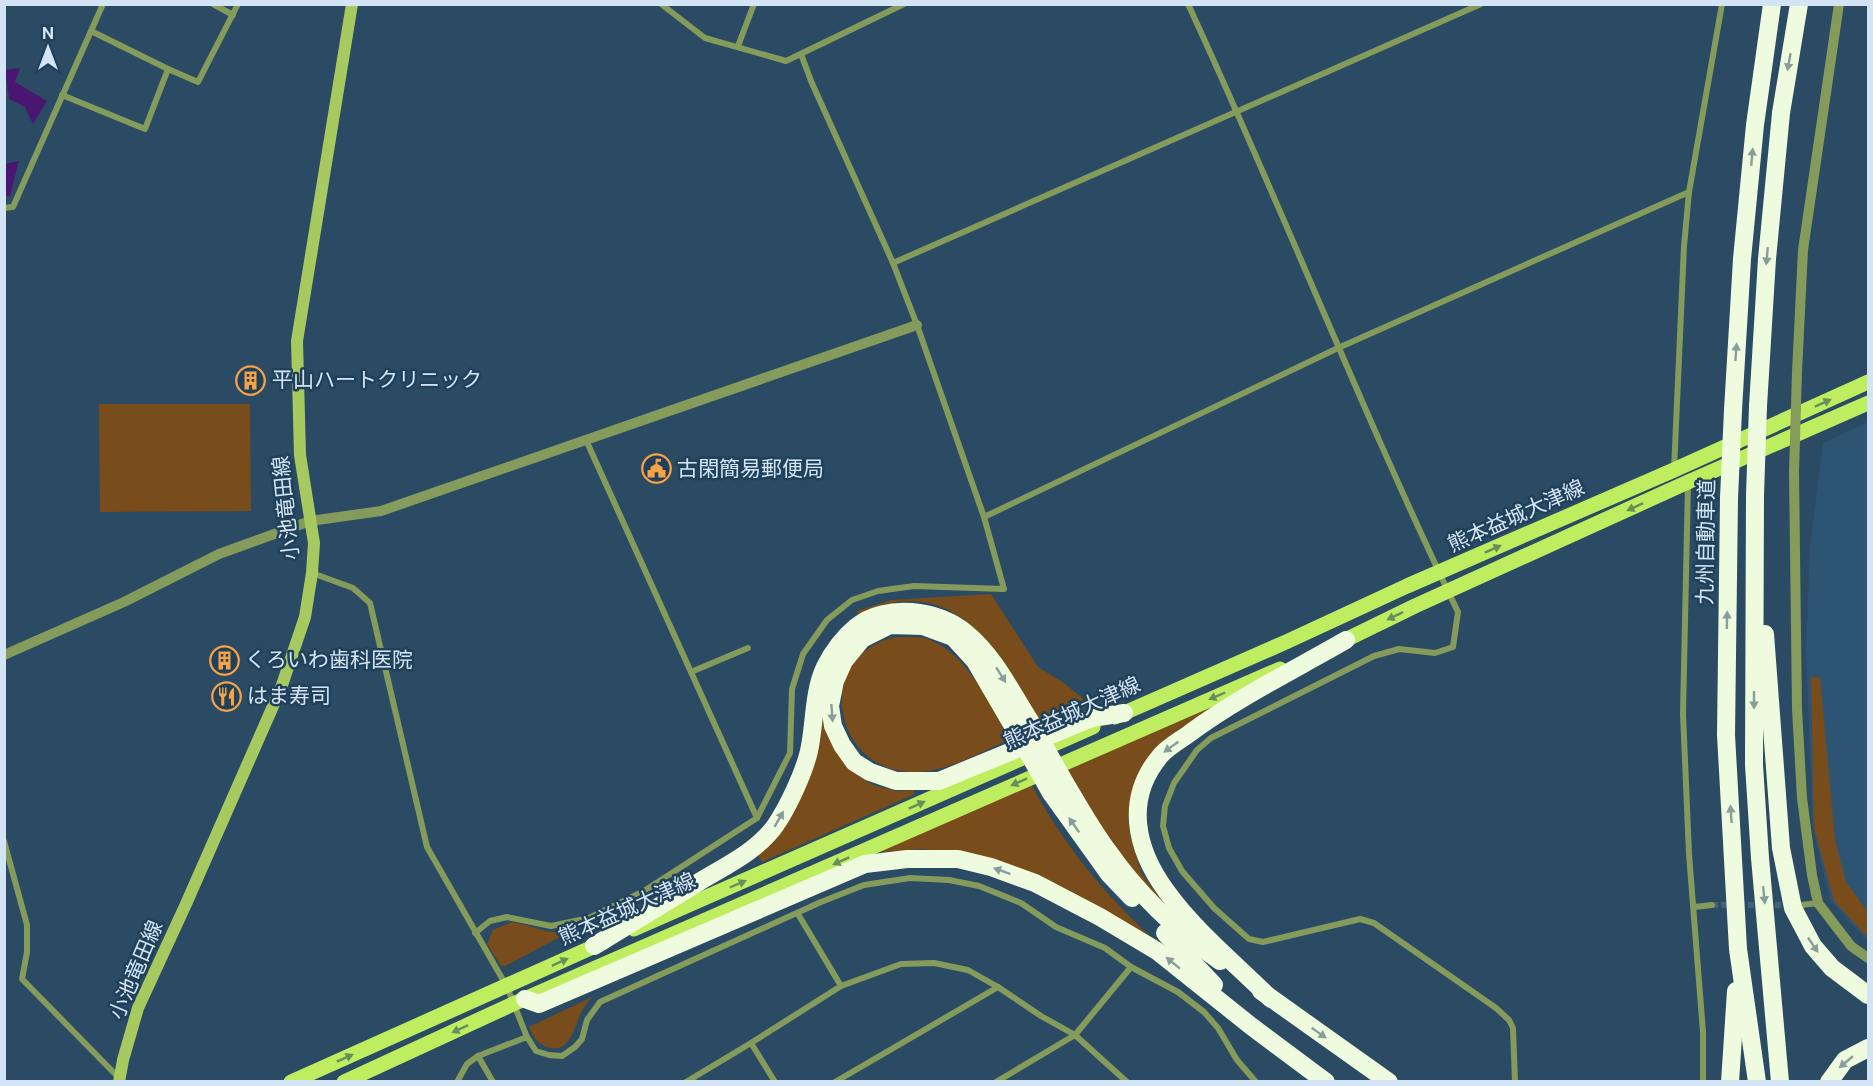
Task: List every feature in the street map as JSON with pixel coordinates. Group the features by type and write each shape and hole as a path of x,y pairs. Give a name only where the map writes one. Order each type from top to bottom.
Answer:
{"highway":[{"name":"九州自動車道","path":"1756,1082 1738,950 1726,735 1729,498 1742,259 1755,124 1772,4"},
{"path":"1780,1082 1754,765 1755,495 1767,259 1781,112 1799,4"},
{"path":"1755,495 1781,848 1786,880 1793,908 1813,946 1832,968 1869,994"},
{"path":"594,946 746,855 775,826 792,794 809,753 817,696 824,668 835,650 857,626 881,615 901,611 944,619 966,632 992,661 1022,724 1109,874 1190,958 1251,1026"},
{"path":"1022,724 975,661 953,637 923,626 890,625 862,639 844,661 835,681 830,706 832,726 854,762 870,772 896,781 939,781 1092,718 1124,713"},
{"path":"1271,999 1190,920 1166,891 1147,858 1138,836 1137,809 1144,783 1162,754 1218,713 1346,640"},
{"path":"1060,790 1138,889 1188,938 1389,1082"},
{"path":"519,1002 539,1004 865,864 907,859 958,859 992,867 1035,883 1100,917 1157,951 1326,1082"},
{"path":"1730,1082 1738,950"},
{"path":"1829,1082 1845,1060 1869,1048"}],"main road":[{"name":"小池竜田線","path":"119,1080 138,1008 281,688 305,617 314,543 300,455 297,341 352,4"},
{"name":"熊本益城大津線","path":"291,1082 1869,382"},
{"name":"熊本益城大津線","path":"344,1082 519,1002 1346,640 1688,482 1869,403"}],"street":[{"path":"4,208 13,207 103,4"},
{"path":"213,4 233,15"},
{"path":"91,31 198,82 238,4"},
{"path":"661,4 705,38 786,61 904,4"},
{"path":"738,46 754,4"},
{"path":"1188,4 1238,112 1338,348 1458,612 1453,647 1435,653 1399,649 1374,656 1211,738 1197,750 1174,783 1165,806 1163,826 1169,848 1182,871 1214,908 1249,939 1263,942 1360,919 1374,923 1496,1008 1509,1020 1513,1028 1515,1082"},
{"path":"893,263 1481,4"},
{"path":"1674,470 1684,246 1689,192 1722,4"},
{"path":"1839,4 1803,250 1794,472 1797,709 1802,798 1818,903 1851,946 1869,958"},
{"path":"475,933 490,921 507,916 552,926 590,918 644,891 757,818 790,753 792,689 803,654 827,620 852,600 878,591 914,586 1004,589 984,518 917,324 893,263 801,54"},
{"path":"62,95 145,129 168,69"},
{"path":"984,518 1338,348 1689,192"},
{"path":"4,656 124,602 219,554 310,520 381,511 917,324"},
{"path":"586,440 757,818"},
{"path":"1688,482 1683,714 1689,854 1703,1032 1703,1082"},
{"path":"312,573 353,588 370,603 427,847 507,987 519,1002 527,1037 536,1051 562,1056 575,1047 582,1039 587,1020 600,1002 821,902 864,885 910,878 949,880 979,886 1021,903 1056,927 1105,948 1131,967 1178,992 1204,1012 1218,1028 1237,1060 1256,1082"},
{"path":"691,672 748,648"},
{"path":"5,842 27,925 27,952 22,979 119,1080"},
{"path":"1801,905 1818,903"},
{"path":"1694,907 1712,905"},
{"path":"798,914 841,986"},
{"path":"686,1082 841,986 901,964 934,963 968,970 998,987 1041,1016 1075,1035 1127,1082"},
{"path":"996,1082 1075,1035 1131,967"},
{"path":"835,1082 998,987"},
{"path":"457,1082 467,1064 478,1056 527,1037"},
{"path":"751,1043 775,1082"},
{"path":"478,1056 493,1082"}],"shaded area":[{"path":"20,68 15,82 47,101 33,124 25,107 9,99 5,70"},
{"path":"19,161 10,196 5,196 5,164"},
{"path":"99,404 250,404 251,511 100,512"},
{"path":"1868,422 1868,942 1830,900 1813,828 1806,650 1810,546 1823,443"},
{"path":"991,594 1038,667 1064,683 1091,705 1039,728 999,658 964,620 942,607 917,601 884,605 858,616 857,611 891,600"},
{"path":"891,638 928,639 954,655 986,697 1009,740 960,762 922,772 909,772 883,766 863,752 849,733 843,711 843,688 851,667 867,650"},
{"path":"1811,677 1820,677 1835,840 1846,882 1868,912 1868,938 1834,901 1814,828"},
{"path":"822,698 856,774 873,785 897,791 913,790 915,794 762,862 756,853 776,831"},
{"path":"1215,705 1131,797 1128,819 1131,839 1142,874 1160,898 1193,932 1142,886 1059,769"},
{"path":"1030,782 1056,826 1086,868 1120,907 1157,942 962,853 922,849 871,853"},
{"path":"512,922 552,932 577,928 501,966 487,944 493,930"},
{"path":"592,997 583,1009 567,1043 561,1047 547,1047 535,1039 529,1027"}],"tunnel":[{"path":"1712,905 1789,905"}],"place":[{"name":"平山ハートクリニック","path":"251,380"},
{"name":"古閑簡易郵便局","path":"656,469"},
{"name":"くろいわ歯科医院","path":"224,660"},
{"name":"はま寿司","path":"226,696"}]}
